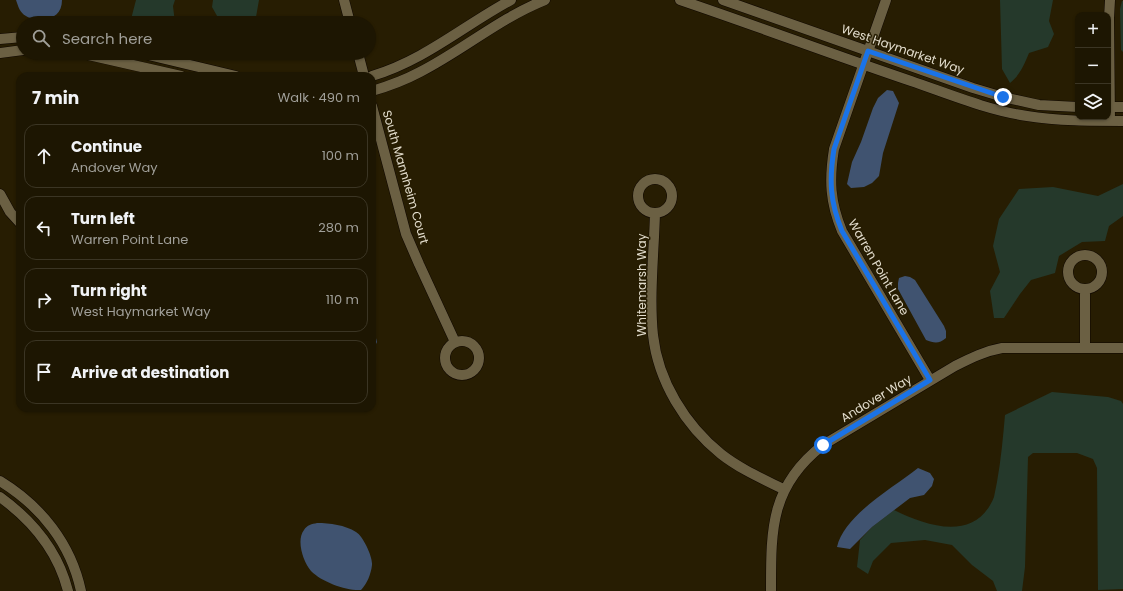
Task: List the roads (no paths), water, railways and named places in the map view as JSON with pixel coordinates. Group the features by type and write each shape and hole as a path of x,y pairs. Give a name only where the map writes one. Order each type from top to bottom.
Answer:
{"street":[{"path":"344,0 348,16"},
{"path":"376,75 396,68 426,53 512,0"},
{"path":"376,90 421,72 514,14 544,0"},
{"path":"680,0 969,101 1026,116 1062,120 1123,121"},
{"name":"West Haymarket Way","path":"723,0 1003,97 1039,105 1075,107"},
{"name":"Warren Point Lane","path":"886,0 834,149 831,164 832,198 835,214 844,236 930,380"},
{"path":"1109,84 1110,0"},
{"path":"0,39 16,37"},
{"path":"0,53 16,51"},
{"path":"113,60 165,72"},
{"path":"145,60 146,67"},
{"path":"169,60 219,72"},
{"path":"360,60 363,72"},
{"path":"1111,107 1123,107"},
{"name":"South Mannheim Court","path":"376,121 406,234 455,342"},
{"path":"0,194 10,212 16,219"},
{"name":"Whitemarsh Way","path":"655,213 652,318 659,364 668,386 686,416 710,444 722,455 785,490"},
{"path":"1085,290 1085,347"},
{"name":"Andover Way","path":"771,591 772,535 777,508 793,475 803,462 823,445 930,380 961,363 990,351 1002,348 1123,348"},
{"path":"0,481 13,489 30,503 48,521 58,535 70,558 78,580 80,591"},
{"path":"0,497 15,508 43,537 61,569 68,591"}],"water":[{"path":"16,0 62,0 62,5 59,12 53,16 26,16 20,9"},
{"path":"887,90 893,91 899,103 883,153 879,176 872,183 864,187 851,188 847,184 852,162 873,108 878,98"},
{"path":"905,276 915,280 944,326 946,338 943,340 932,342 926,340 898,289 899,278"},
{"path":"918,468 930,473 934,479 932,486 924,495 910,498 872,527 850,549 837,547 841,535 859,513 883,493"},
{"path":"317,523 342,526 356,532 362,538 369,552 372,565 368,579 361,590 348,589 321,579 308,567 303,557 301,545 302,534 305,528"}]}
